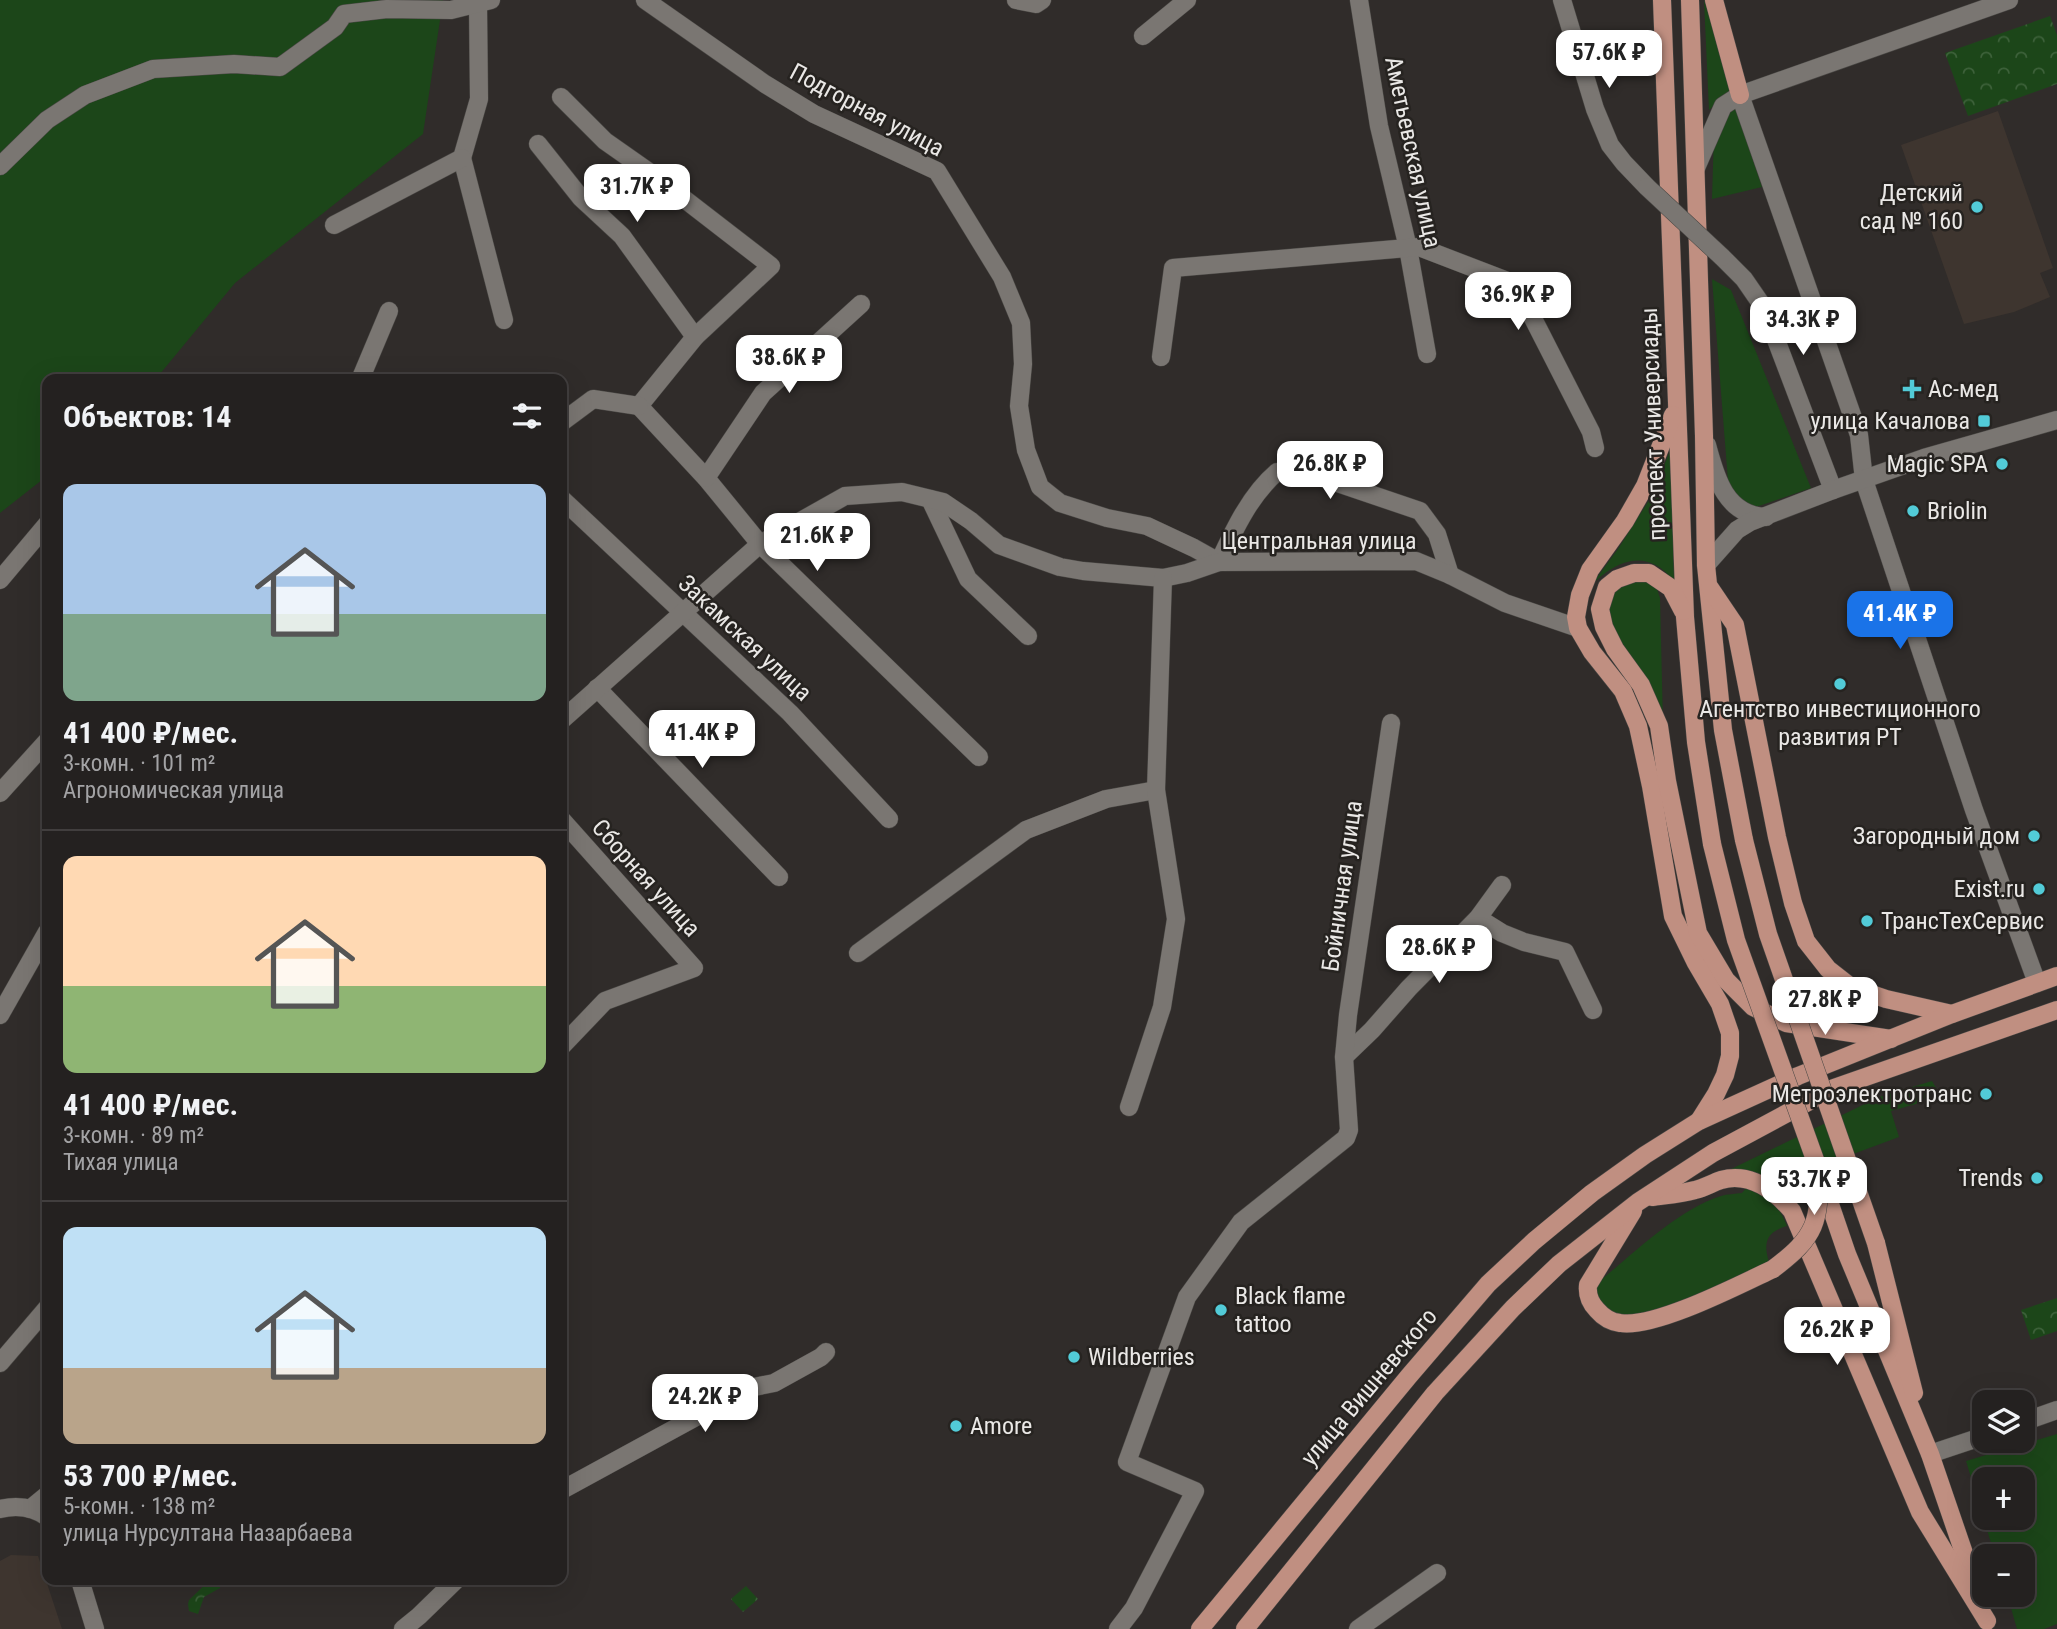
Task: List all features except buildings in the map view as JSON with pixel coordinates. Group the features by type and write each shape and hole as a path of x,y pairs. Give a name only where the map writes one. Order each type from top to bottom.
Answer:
{"main road":[{"name":"проспект Универсиады","path":"1662,0 1685,617 1696,742 1712,844 1736,940 1847,1254 1930,1454"},
{"name":"проспект Универсиады","path":"1690,0 1706,565 1723,730 1744,840 1768,934 1876,1243 1930,1454"},
{"path":"1714,0 1740,95"},
{"path":"1676,405 1645,486 1625,521 1590,570 1576,605 1576,617 1578,628 1592,652 1623,691 1638,726 1673,916 1720,1004 1730,1033 1730,1056 1725,1075 1699,1121"},
{"path":"1685,617 1671,588 1649,573 1634,573 1617,579 1607,587 1600,609 1604,627 1615,649 1641,685 1660,726 1667,781 1698,933 1726,980 1753,1007 1786,1023 1891,1039"},
{"path":"1707,584 1735,625 1777,837 1806,941 1828,969 1851,987 1896,1002 1952,1014"},
{"path":"1699,1121 1798,1076 1952,1014 2057,976"},
{"path":"1245,1629 1435,1393 1513,1308 1559,1264 1642,1200 1713,1153 1834,1088 2055,1015"},
{"name":"улица Вишневского","path":"1200,1629 1488,1284 1592,1193 1699,1121"},
{"path":"1818,1168 1820,1201 1816,1220 1807,1238 1800,1246 1793,1254 1773,1269 1700,1303 1651,1320 1620,1323 1607,1319 1593,1306 1588,1285 1642,1200 1694,1190 1723,1180 1743,1178 1778,1195 1792,1211 1920,1512 1988,1625"},
{"path":"1930,1454 1988,1625"}],"street":[{"name":"Подгорная улица","path":"645,0 765,84 814,114 937,170 1002,277 1021,323 1023,364 1019,406 1026,450 1040,486 1060,503 1107,518 1147,526 1219,562"},
{"path":"1016,0 1036,4 1042,0"},
{"path":"1143,36 1187,0"},
{"name":"Аметьевская улица","path":"1359,0 1379,126 1408,248 1427,354"},
{"path":"1562,0 1595,109 1610,145 1647,187 1744,279 1764,308 1833,490"},
{"path":"1696,168 1723,106 1740,95 2010,0"},
{"path":"0,166 47,120 85,95 153,69 234,64 280,66 335,27 341,7 451,10 485,2 479,99 461,159 504,320"},
{"path":"1740,95 1859,435 1864,480 1974,810 2037,983"},
{"path":"561,97 605,141 652,174 771,267 695,337 639,406"},
{"path":"538,144 581,198 622,236 695,337"},
{"path":"334,225 461,159"},
{"path":"1161,357 1173,268 1419,247 1510,282 1517,288 1591,432 1595,447"},
{"path":"706,478 763,393 862,304"},
{"path":"363,374 389,312"},
{"path":"567,418 593,399 639,406 706,478 760,544 979,757"},
{"path":"1706,565 1737,530 1750,522 1924,458 2057,420"},
{"path":"1704,436 1711,461 1727,498 1740,510 1752,516 1766,517"},
{"path":"1219,562 1262,485 1277,472 1308,473 1420,511 1437,534 1450,575"},
{"name":"Центральная улица","path":"567,715 760,544 845,496 902,492 943,502 999,545 1060,567 1163,578 1219,562 1416,561 1505,603 1578,628"},
{"path":"930,499 968,579 1028,636"},
{"name":"Закамская улица","path":"567,504 790,713 889,819"},
{"path":"0,580 42,530"},
{"path":"1129,1107 1162,1007 1176,919 1156,790 1163,578"},
{"path":"597,688 779,877"},
{"name":"Бойничная улица","path":"1118,1629 1134,1608 1195,1491 1126,1462 1187,1297 1241,1222 1346,1138 1349,1130 1344,1056 1348,1015 1391,723"},
{"path":"0,793 42,747"},
{"path":"858,953 1026,830 1106,799 1156,790"},
{"name":"Сборная улица","path":"567,826 694,968 605,1001 567,1041"},
{"path":"1344,1056 1478,918 1502,885"},
{"path":"1478,918 1502,933 1524,942 1565,952 1593,1010"},
{"path":"0,1015 42,941"},
{"path":"0,1363 42,1314"},
{"path":"567,1487 749,1388 774,1383 827,1352"},
{"path":"2035,1418 2057,1410"},
{"path":"1930,1454 1972,1440"},
{"path":"30,1509 42,1499"},
{"path":"0,1509 21,1507 42,1515"},
{"path":"1358,1629 1437,1573"},
{"path":"82,1585 95,1629"},
{"path":"402,1629 451,1585"}],"shaded area":[{"name":"Детский сад № 160","path":"1998,111 2053,268 2040,273 2050,297 2014,312 1964,324 1901,145"},
{"path":"11,1555 38,1556 42,1568 42,1585 48,1585 62,1629 0,1629 0,1561"}],"green space":[{"path":"0,0 443,0 423,134 235,283 160,374 42,374 42,480 0,513"},
{"path":"1704,0 1732,88 1709,110"},
{"path":"2050,16 2057,35 2057,84 1968,116 1945,53"},
{"path":"1735,106 1762,187 1712,199 1714,132"},
{"path":"1712,279 1731,290 1811,488 1753,508 1729,493"},
{"path":"1671,448 1674,581 1664,570 1653,564 1631,561 1610,570 1590,587 1653,494"},
{"path":"1646,580 1656,586 1660,598 1663,723 1633,659 1611,627 1607,609 1614,591 1621,583"},
{"path":"1932,1081 1938,1091 1916,1104 1891,1111 1899,1137 1797,1175 1802,1190 1796,1211 1725,1172 1879,1097"},
{"path":"1747,1187 1775,1206 1787,1226 1774,1231 1768,1239 1766,1249 1769,1262 1680,1302 1625,1320 1598,1304 1596,1284 1656,1234 1704,1203 1723,1195 1742,1193"},
{"path":"2057,1298 2057,1331 2031,1340 2021,1310"},
{"path":"2057,1434 2057,1624 2044,1629 2017,1629 2011,1607 2035,1607 2035,1544 1991,1544 1987,1530 2035,1530 2035,1467 1972,1467 1972,1481 1966,1461 1993,1453 2035,1453 2035,1441"},
{"path":"205,1585 220,1585 220,1588 204,1597 198,1614 189,1611 189,1600"},
{"path":"746,1586 758,1599 743,1612 731,1599"}],"place":[{"name":"Детский сад № 160","path":"1977,207"},
{"name":"Ас-мед","path":"1912,389"},
{"name":"улица Качалова","path":"1984,421"},
{"name":"Magic SPA","path":"2002,464"},
{"name":"Briolin","path":"1913,511"},
{"name":"Агентство инвестиционного развития РТ","path":"1840,684"},
{"name":"Загородный дом","path":"2034,836"},
{"name":"Exist.ru","path":"2039,889"},
{"name":"ТрансТехСервис","path":"1867,921"},
{"name":"Метроэлектротранс","path":"1986,1094"},
{"name":"Trends","path":"2037,1178"},
{"name":"Black flame tattoo","path":"1221,1310"},
{"name":"Wildberries","path":"1074,1357"},
{"name":"Amore","path":"956,1426"}]}
